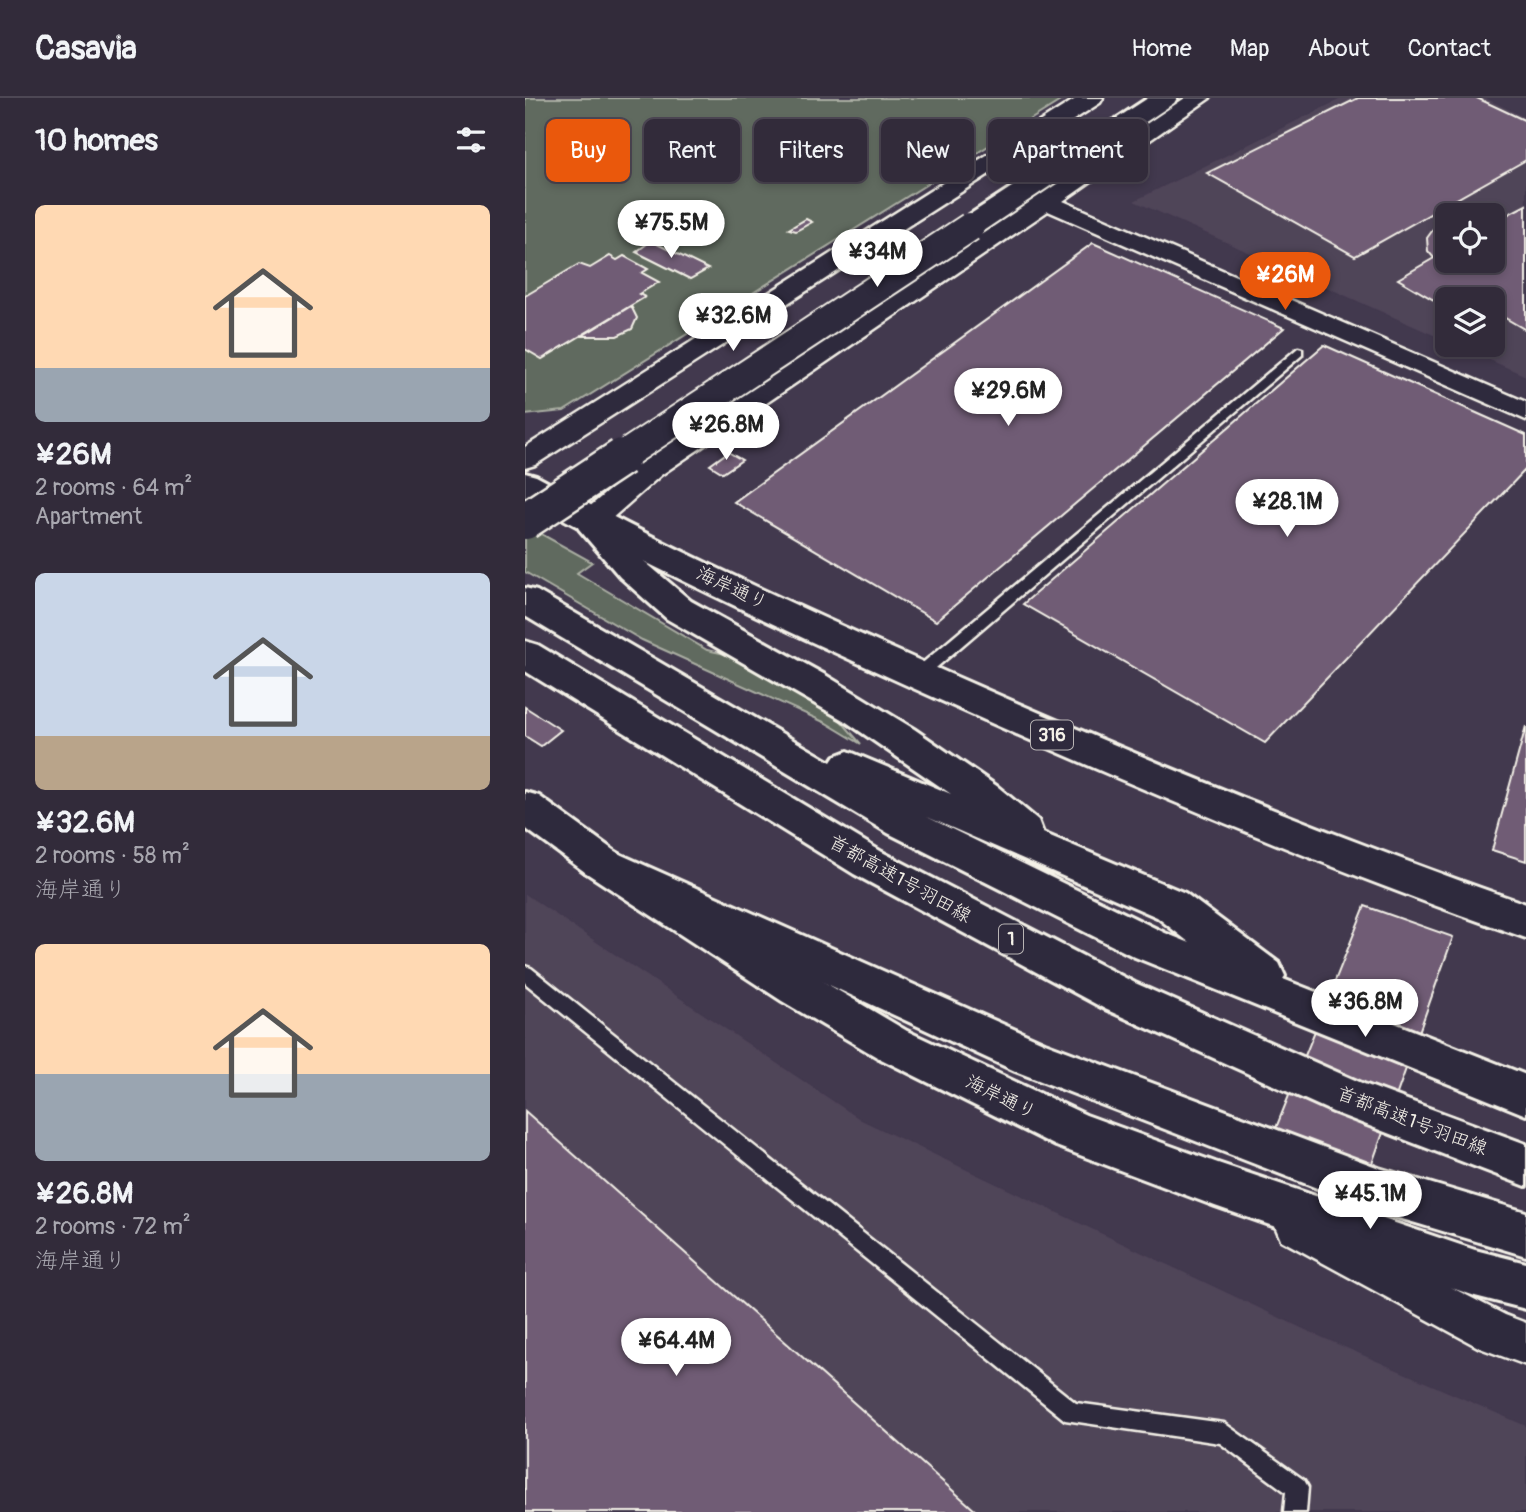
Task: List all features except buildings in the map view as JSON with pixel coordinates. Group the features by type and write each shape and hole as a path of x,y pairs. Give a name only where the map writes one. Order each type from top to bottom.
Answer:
{"main road":[{"path":"525,521 959,222 1128,98"},
{"path":"525,491 959,222 1165,98"},
{"name":"海岸通り","path":"525,484 591,521 918,675 1105,758 1441,892 1526,921"},
{"path":"591,521 629,569 670,604 898,735 983,795 1040,846"},
{"path":"525,600 902,822 1150,945 1526,1095"},
{"name":"首都高速1号羽田線","path":"525,654 868,863 1120,996 1349,1098 1526,1165"},
{"path":"661,682 971,820 1040,846 1171,905 1301,1005"},
{"name":"海岸通り","path":"525,807 599,861 741,954 892,1044 1072,1131 1215,1184 1475,1273 1526,1286"},
{"path":"599,861 1030,1058 1379,1190 1526,1234"}],"street":[{"path":"525,459 1092,98"},
{"path":"591,521 651,469 1199,98"},
{"path":"1055,196 1526,392"},
{"path":"1055,196 1526,412"},
{"path":"1215,1184 1495,1333 1526,1344"}],"lane":[{"path":"918,675 1298,352"},
{"path":"525,973 1072,1413 1224,1433 1297,1487 1295,1512"}],"shaded area":[{"path":"1343,98 1485,98 1526,118 1526,376 1483,357 1505,357 1505,287 1435,287 1435,336 1134,201"},
{"path":"525,894 861,1120 1312,1333 1526,1426 1526,1512 525,1512"}],"green space":[{"path":"525,98 1065,98 1031,119 988,119 988,146 974,155 974,119 881,119 881,182 931,182 564,411 525,415"},
{"path":"525,525 592,562 577,573 707,650 730,655 837,716 861,744 826,723 642,640 525,572"}]}
